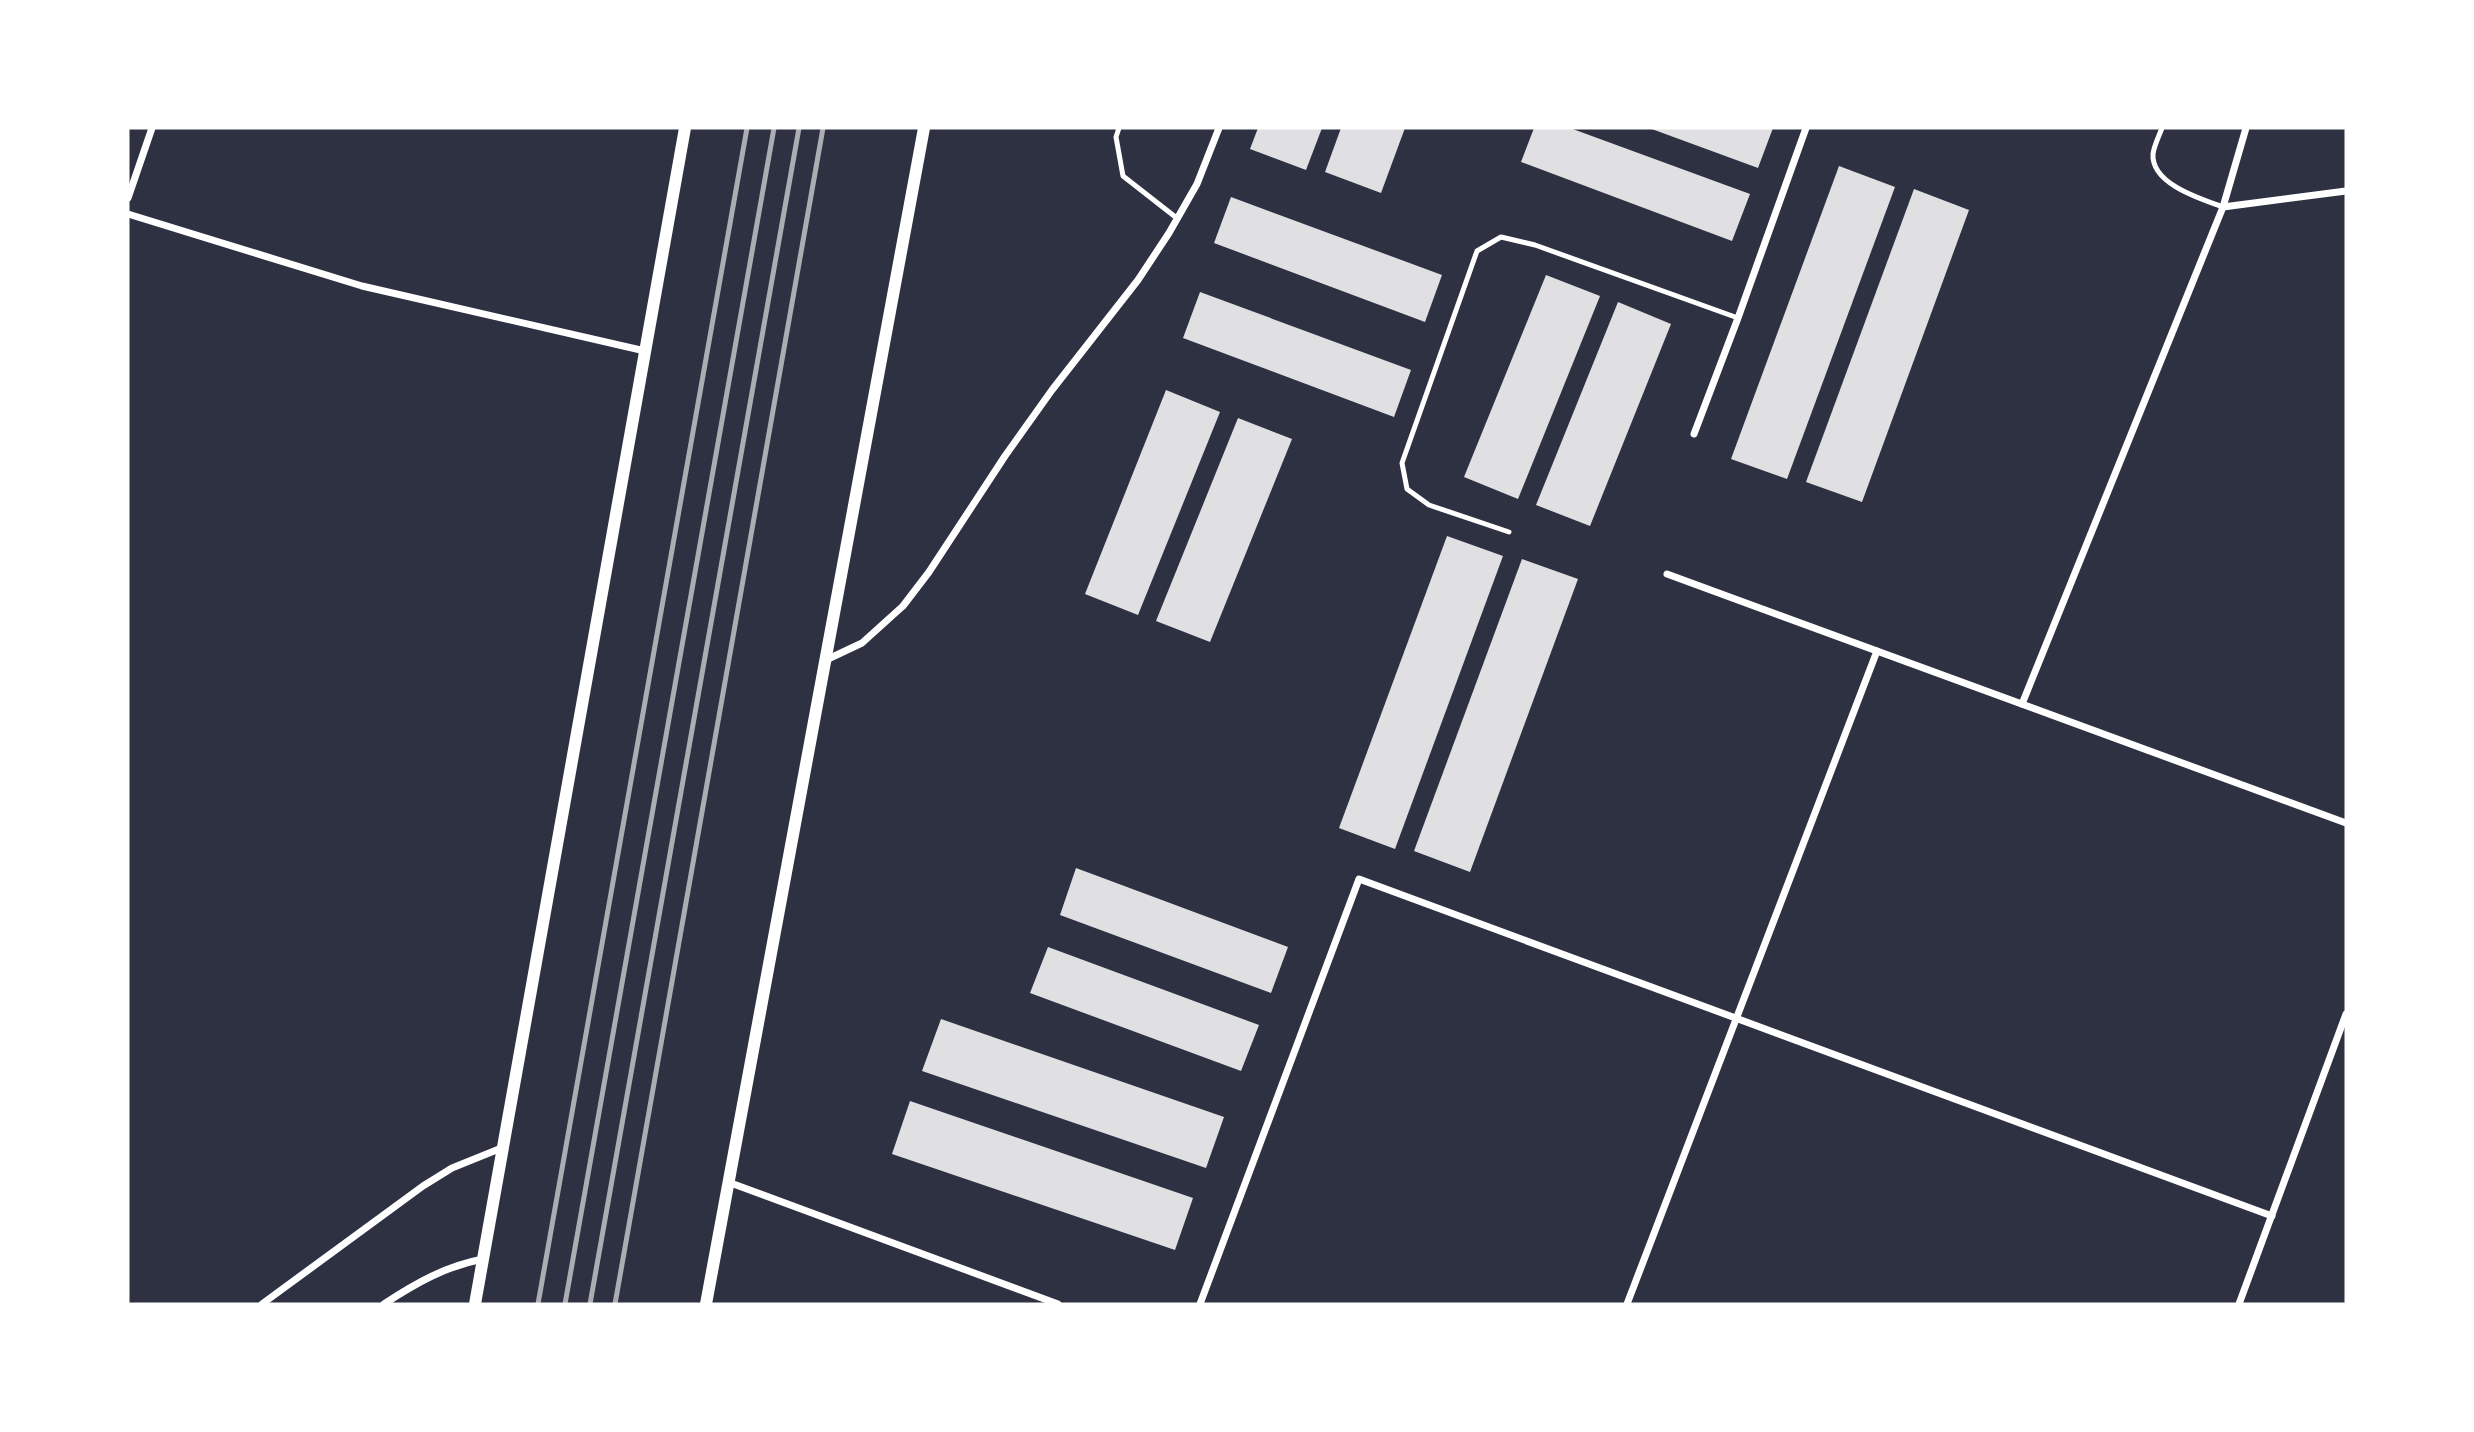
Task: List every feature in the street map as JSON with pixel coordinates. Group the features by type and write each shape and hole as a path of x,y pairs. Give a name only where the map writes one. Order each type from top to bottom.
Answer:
{"street":[{"path":"128,198 152,128"},
{"path":"475,1304 685,128"},
{"path":"706,1304 924,128"},
{"path":"826,661 862,643 903,606 917,588 1052,390 1138,280 1178,219 1197,184 1219,128"},
{"path":"1693,433 1738,318 1806,128"},
{"path":"2022,704 2223,206 2246,128"},
{"path":"2223,206 2346,191"},
{"path":"128,214 362,286 645,351"},
{"path":"1667,573 2346,823"},
{"path":"1627,1304 1877,651"},
{"path":"1200,1304 1359,878 2272,1216"},
{"path":"2239,1304 2346,1014"},
{"path":"262,1304 423,1186 452,1168 504,1147"},
{"path":"728,1182 1058,1304"},
{"path":"384,1304 424,1278 465,1262 483,1259"}],"lane":[{"path":"1119,128 1116,137 1123,176 1178,219"},
{"path":"2162,128 2152,155 2165,180 2196,197 2223,206"},
{"path":"1509,532 1429,505 1407,489 1402,463 1477,251 1501,237 1535,245 1738,318"}],"building":[{"path":"1258,128 1322,128 1306,170 1250,149"},
{"path":"1341,128 1405,128 1381,193 1325,172"},
{"path":"1534,128 1570,128 1750,194 1732,241 1521,162"},
{"path":"1649,128 1773,128 1758,168"},
{"path":"1839,166 1895,187 1787,479 1731,459"},
{"path":"1914,189 1969,210 1862,502 1806,482"},
{"path":"1231,197 1442,275 1425,322 1214,243"},
{"path":"1546,275 1600,296 1518,499 1464,477"},
{"path":"1200,292 1411,370 1394,417 1183,338"},
{"path":"1618,302 1671,324 1590,526 1536,505"},
{"path":"1166,390 1220,412 1138,615 1085,594"},
{"path":"1238,418 1292,439 1210,642 1156,621"},
{"path":"1447,536 1503,556 1395,849 1339,828"},
{"path":"1522,559 1578,579 1470,872 1414,851"},
{"path":"1076,868 1288,947 1271,993 1060,915"},
{"path":"1048,947 1259,1025 1241,1071 1030,993"},
{"path":"941,1019 1224,1117 1206,1168 922,1071"},
{"path":"910,1101 1193,1198 1175,1250 892,1154"}],"railway":[{"path":"538,1304 747,128"},
{"path":"565,1304 774,128"},
{"path":"590,1304 799,128"},
{"path":"615,1304 823,128"}]}
